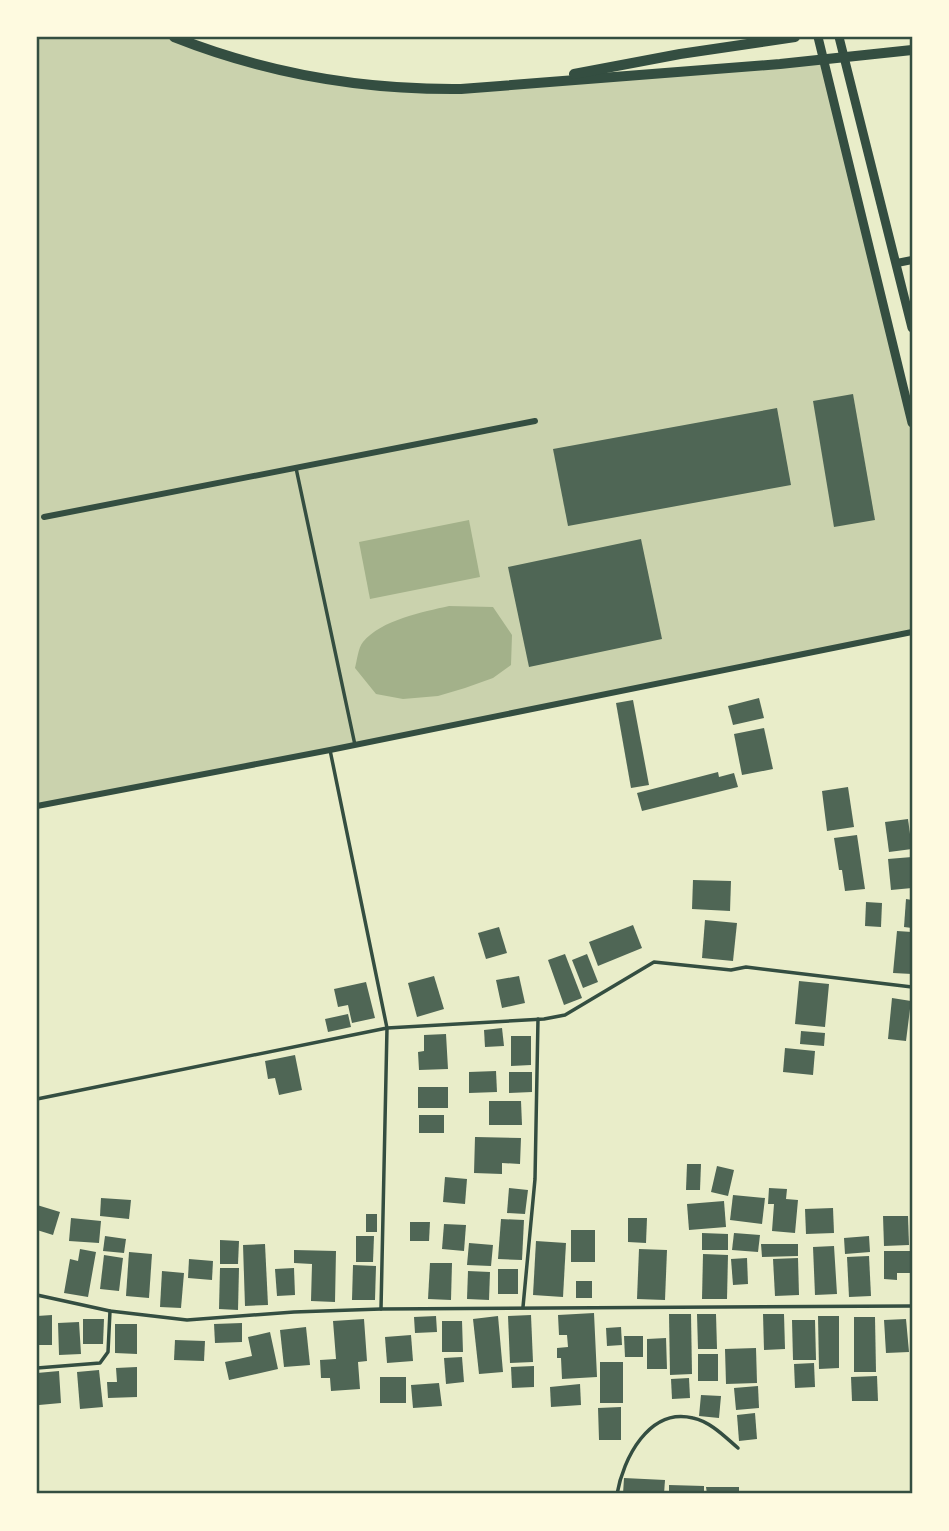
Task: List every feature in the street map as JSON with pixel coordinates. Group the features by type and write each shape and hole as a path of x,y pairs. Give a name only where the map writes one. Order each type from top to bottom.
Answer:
{"main road":[{"path":"174,37 217,54 276,69 360,84 425,90 912,50"},
{"path":"522,84 680,54 795,37"},
{"path":"818,37 912,423"},
{"path":"839,37 912,328"}],"street":[{"path":"897,264 912,260"},
{"path":"44,517 535,422"},
{"path":"37,806 330,750 912,632"}],"lane":[{"path":"296,468 355,745"},
{"path":"330,750 387,1028 381,1309"},
{"path":"37,1099 387,1028 565,1015 654,962 731,970 747,967 912,987"},
{"path":"523,1308 535,1179 538,1019"},
{"path":"37,1295 110,1311 187,1320 381,1309 912,1306"},
{"path":"37,1368 100,1363 108,1352 110,1311"},
{"path":"617,1494 620,1476 631,1449 652,1427 674,1417 692,1418 708,1424 738,1448"}],"shaded area":[{"path":"37,37 174,37 287,73 425,90 823,59 912,423 912,632 37,806"},
{"path":"469,520 480,577 370,599 359,542"},
{"path":"449,606 493,607 512,635 511,665 493,678 438,696 403,699 376,694 355,668 363,642 371,634 391,623"}],"building":[{"path":"853,394 875,520 834,527 813,401"},
{"path":"777,408 791,485 568,526 553,449"},
{"path":"641,539 662,639 529,667 508,567"},
{"path":"759,698 764,718 733,725 728,706"},
{"path":"633,700 649,785 631,788 616,703"},
{"path":"764,728 773,769 742,775 734,734"},
{"path":"718,772 719,777 734,773 738,787 642,811 637,793"},
{"path":"848,787 854,827 827,831 822,791"},
{"path":"908,819 912,849 889,852 885,822"},
{"path":"857,835 865,889 845,891 834,838"},
{"path":"912,857 912,888 891,890 888,859"},
{"path":"693,880 731,881 730,911 692,909"},
{"path":"906,899 912,900 912,928 904,927"},
{"path":"866,902 882,903 881,927 865,926"},
{"path":"705,920 737,923 733,961 702,958"},
{"path":"633,925 642,948 598,966 589,942"},
{"path":"499,927 507,953 486,959 478,933"},
{"path":"897,931 912,932 912,974 893,973"},
{"path":"565,954 582,998 564,1005 548,960"},
{"path":"587,954 598,982 583,988 572,960"},
{"path":"434,976 444,1009 417,1017 408,983"},
{"path":"519,976 525,1003 502,1008 496,980"},
{"path":"799,981 829,984 825,1027 795,1024"},
{"path":"366,982 375,1018 352,1023 348,1005 338,1007 334,989"},
{"path":"892,998 911,1001 906,1041 888,1039"},
{"path":"348,1014 351,1027 328,1032 325,1019"},
{"path":"502,1028 504,1046 485,1047 484,1030"},
{"path":"801,1031 825,1033 824,1046 800,1044"},
{"path":"446,1034 448,1069 419,1070 418,1052 424,1051 424,1035"},
{"path":"511,1036 531,1036 531,1065 511,1066"},
{"path":"785,1048 815,1051 813,1075 783,1072"},
{"path":"295,1055 302,1090 279,1095 275,1078 268,1079 265,1061"},
{"path":"496,1071 497,1092 469,1093 469,1072"},
{"path":"509,1072 532,1072 532,1092 509,1093"},
{"path":"418,1087 448,1087 448,1108 418,1108"},
{"path":"489,1101 521,1101 522,1125 489,1125"},
{"path":"419,1115 444,1115 444,1133 419,1133"},
{"path":"475,1137 521,1138 520,1164 502,1163 502,1174 474,1173"},
{"path":"687,1164 701,1164 700,1190 686,1190"},
{"path":"717,1166 734,1170 728,1196 711,1192"},
{"path":"445,1177 467,1179 465,1204 443,1202"},
{"path":"509,1188 528,1190 525,1214 507,1213"},
{"path":"769,1188 787,1189 786,1199 798,1200 795,1233 772,1231 774,1204 768,1204"},
{"path":"733,1195 765,1198 762,1224 730,1220"},
{"path":"101,1198 131,1200 129,1219 100,1216"},
{"path":"724,1201 726,1227 689,1230 687,1204"},
{"path":"37,1205 60,1212 53,1235 37,1230"},
{"path":"833,1208 834,1233 806,1234 805,1209"},
{"path":"366,1214 377,1214 377,1232 366,1232"},
{"path":"883,1216 908,1216 909,1245 884,1246"},
{"path":"71,1218 101,1221 99,1243 69,1241"},
{"path":"628,1218 647,1218 646,1243 628,1242"},
{"path":"501,1219 524,1220 522,1260 498,1259"},
{"path":"410,1222 430,1222 429,1241 410,1241"},
{"path":"444,1224 466,1225 464,1251 442,1249"},
{"path":"571,1230 595,1230 595,1262 571,1262"},
{"path":"702,1233 728,1234 728,1250 702,1250"},
{"path":"734,1233 760,1235 758,1252 732,1250"},
{"path":"105,1236 126,1239 124,1253 103,1251"},
{"path":"356,1236 374,1236 373,1262 356,1262"},
{"path":"869,1236 870,1252 845,1254 844,1238"},
{"path":"220,1240 239,1241 238,1264 220,1264"},
{"path":"536,1241 566,1243 563,1297 533,1295"},
{"path":"469,1243 493,1245 491,1266 467,1265"},
{"path":"265,1244 268,1305 245,1306 243,1245"},
{"path":"761,1244 798,1244 798,1256 762,1257"},
{"path":"834,1246 837,1294 815,1295 813,1247"},
{"path":"80,1249 96,1252 88,1297 64,1293 70,1259 78,1261"},
{"path":"639,1249 667,1250 665,1300 637,1299"},
{"path":"294,1250 336,1251 335,1302 311,1301 312,1264 294,1263"},
{"path":"884,1251 912,1251 912,1273 897,1273 897,1280 884,1279"},
{"path":"129,1252 152,1254 149,1298 126,1296"},
{"path":"703,1254 728,1255 727,1299 702,1299"},
{"path":"104,1255 123,1258 119,1291 100,1289"},
{"path":"869,1256 871,1296 849,1297 847,1257"},
{"path":"747,1258 748,1284 733,1285 731,1259"},
{"path":"798,1258 799,1295 775,1296 773,1259"},
{"path":"189,1259 213,1261 212,1280 188,1278"},
{"path":"430,1263 452,1263 451,1300 428,1299"},
{"path":"353,1265 376,1266 375,1300 352,1300"},
{"path":"220,1268 239,1268 238,1310 219,1309"},
{"path":"294,1268 295,1295 277,1296 275,1269"},
{"path":"498,1269 518,1269 518,1294 498,1294"},
{"path":"162,1271 184,1273 181,1308 160,1307"},
{"path":"468,1271 490,1272 489,1300 467,1299"},
{"path":"576,1281 592,1281 592,1298 576,1298"},
{"path":"594,1313 597,1377 562,1379 561,1358 557,1358 557,1348 568,1347 567,1335 559,1335 558,1315"},
{"path":"669,1314 691,1314 692,1374 670,1375"},
{"path":"697,1314 716,1314 717,1349 698,1349"},
{"path":"763,1314 784,1314 785,1349 764,1350"},
{"path":"52,1315 52,1345 37,1345 37,1316"},
{"path":"531,1315 533,1362 510,1363 508,1316"},
{"path":"436,1316 437,1332 415,1333 414,1317"},
{"path":"498,1316 503,1372 479,1374 473,1319"},
{"path":"818,1316 839,1316 839,1368 819,1369"},
{"path":"854,1317 875,1317 876,1372 854,1372"},
{"path":"83,1319 104,1319 103,1344 83,1344"},
{"path":"364,1319 367,1361 358,1362 360,1389 331,1391 330,1378 321,1378 320,1360 336,1359 333,1321"},
{"path":"906,1319 909,1352 886,1353 884,1320"},
{"path":"792,1320 815,1320 816,1360 793,1360"},
{"path":"442,1321 462,1321 463,1352 442,1352"},
{"path":"79,1322 81,1354 59,1355 58,1323"},
{"path":"242,1323 242,1342 215,1343 214,1324"},
{"path":"115,1324 137,1324 137,1354 115,1353"},
{"path":"306,1327 310,1365 284,1367 280,1330"},
{"path":"621,1327 622,1345 607,1346 606,1328"},
{"path":"270,1332 278,1369 229,1380 225,1362 252,1356 248,1337"},
{"path":"411,1335 413,1361 387,1363 385,1337"},
{"path":"624,1336 643,1336 643,1357 625,1357"},
{"path":"666,1338 667,1369 647,1369 647,1339"},
{"path":"175,1340 205,1341 204,1361 174,1360"},
{"path":"756,1348 757,1383 726,1384 725,1349"},
{"path":"698,1354 718,1354 718,1381 698,1381"},
{"path":"462,1357 464,1382 446,1384 444,1358"},
{"path":"600,1362 623,1362 623,1403 600,1403"},
{"path":"814,1363 815,1387 795,1388 794,1364"},
{"path":"534,1366 534,1387 512,1388 511,1367"},
{"path":"137,1367 137,1397 108,1398 107,1382 117,1382 116,1368"},
{"path":"99,1370 103,1407 80,1409 77,1372"},
{"path":"59,1371 61,1403 39,1405 37,1373"},
{"path":"877,1376 878,1401 852,1401 851,1377"},
{"path":"380,1377 406,1377 406,1403 380,1403"},
{"path":"689,1378 690,1398 672,1399 671,1379"},
{"path":"439,1383 442,1406 413,1408 411,1385"},
{"path":"580,1384 581,1405 551,1407 550,1387"},
{"path":"758,1386 759,1408 736,1410 734,1388"},
{"path":"701,1395 721,1396 719,1418 699,1416"},
{"path":"621,1407 621,1440 599,1440 598,1408"},
{"path":"755,1413 757,1439 739,1441 737,1415"},
{"path":"624,1478 665,1480 664,1494 623,1494"},
{"path":"669,1485 704,1486 704,1494 669,1494"},
{"path":"706,1487 739,1487 739,1494 707,1494"}]}
